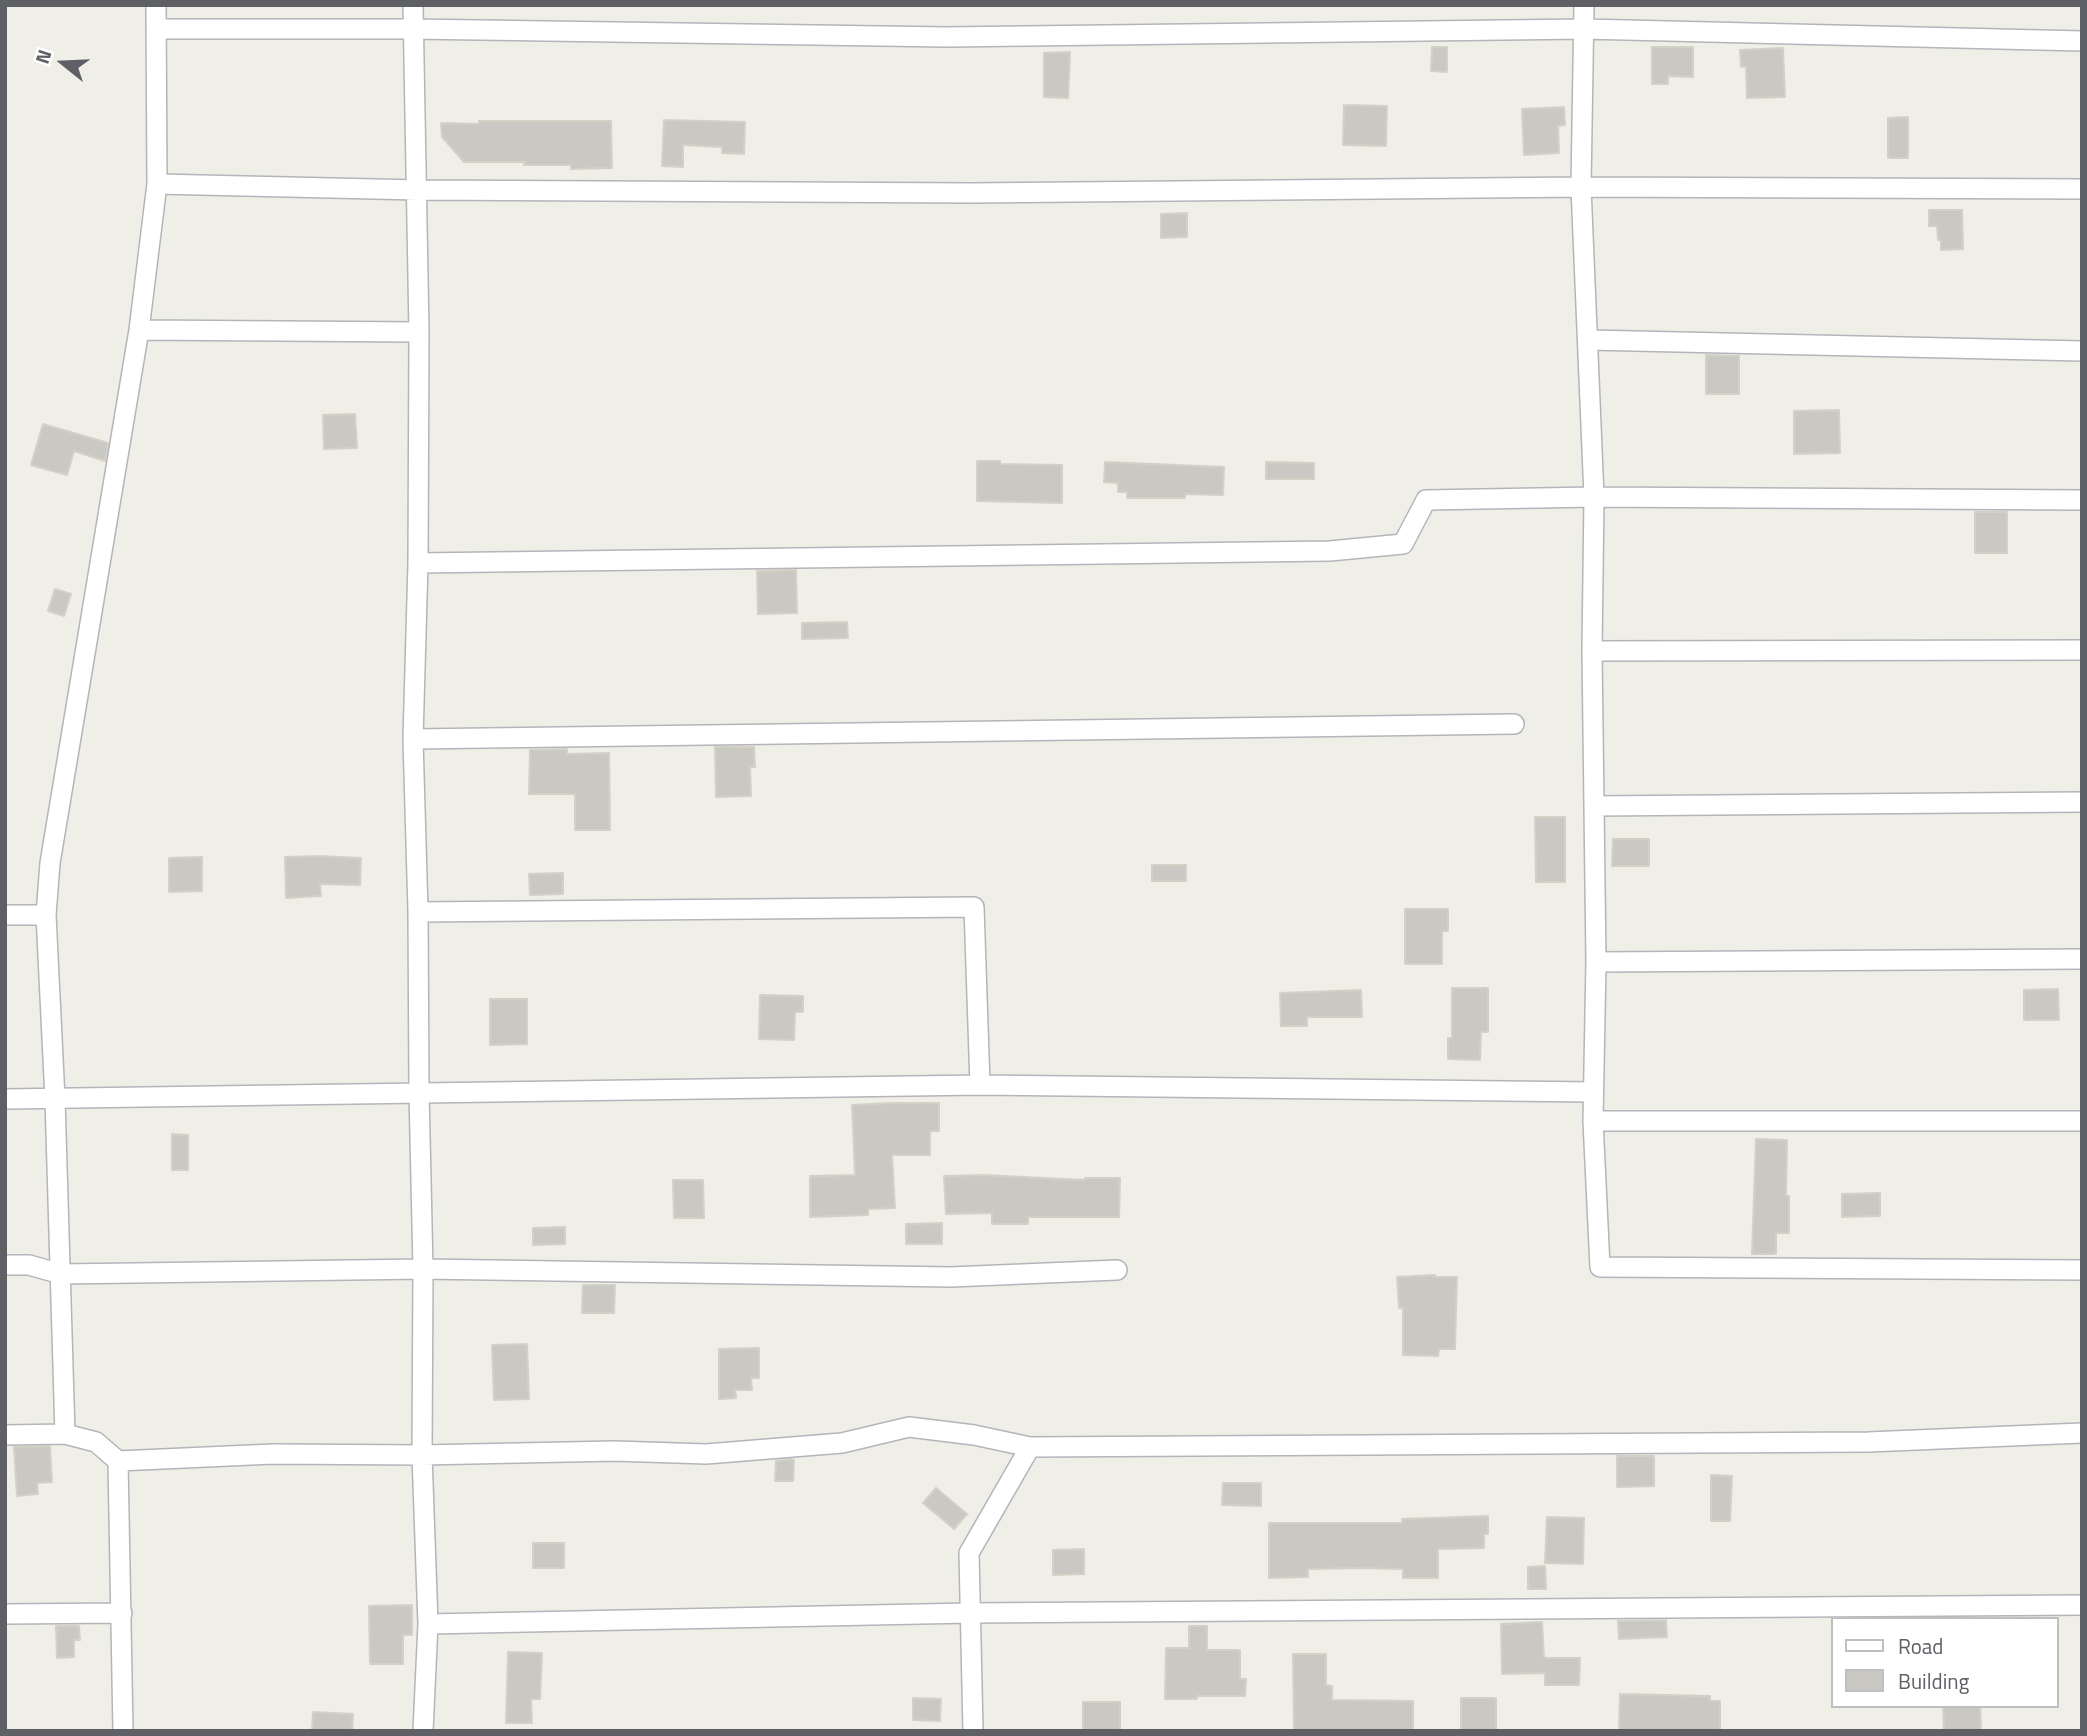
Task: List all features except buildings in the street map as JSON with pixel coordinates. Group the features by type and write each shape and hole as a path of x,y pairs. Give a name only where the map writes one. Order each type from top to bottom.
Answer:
{"street":[{"path":"65,1434 55,1098 46,915 50,863 139,330 157,184 156,5"},
{"path":"413,5 419,332 418,564 413,739 423,1269 422,1455 428,1624 422,1731"},
{"path":"1584,5 1581,187 1594,497 1592,652 1596,962 1593,1121 1600,1267 2082,1270"},
{"path":"156,29 413,29 947,37 1584,29 2082,41"},
{"path":"157,184 418,190 986,193 1581,187 2082,190"},
{"path":"139,330 419,332"},
{"path":"1589,340 2082,351"},
{"path":"418,564 1331,551 1403,544 1426,500 1594,497 2082,500"},
{"path":"1592,652 2082,650"},
{"path":"413,739 1514,724"},
{"path":"1595,806 2082,802"},
{"path":"418,912 974,907 980,1085"},
{"path":"5,915 46,915"},
{"path":"1596,962 2082,960"},
{"path":"5,1099 980,1085 1594,1092"},
{"path":"1593,1121 2082,1121"},
{"path":"5,1265 29,1265 61,1274 423,1269 951,1277 1117,1270"},
{"path":"5,1435 65,1434 96,1442 118,1461 273,1454 422,1455 615,1451 706,1454 842,1443 909,1427 974,1434 1030,1447 1868,1442 2082,1433"},
{"path":"973,1731 969,1553 1030,1447"},
{"path":"118,1461 123,1731"},
{"path":"428,1624 970,1613 2082,1605"},
{"path":"5,1615 122,1613"}]}
